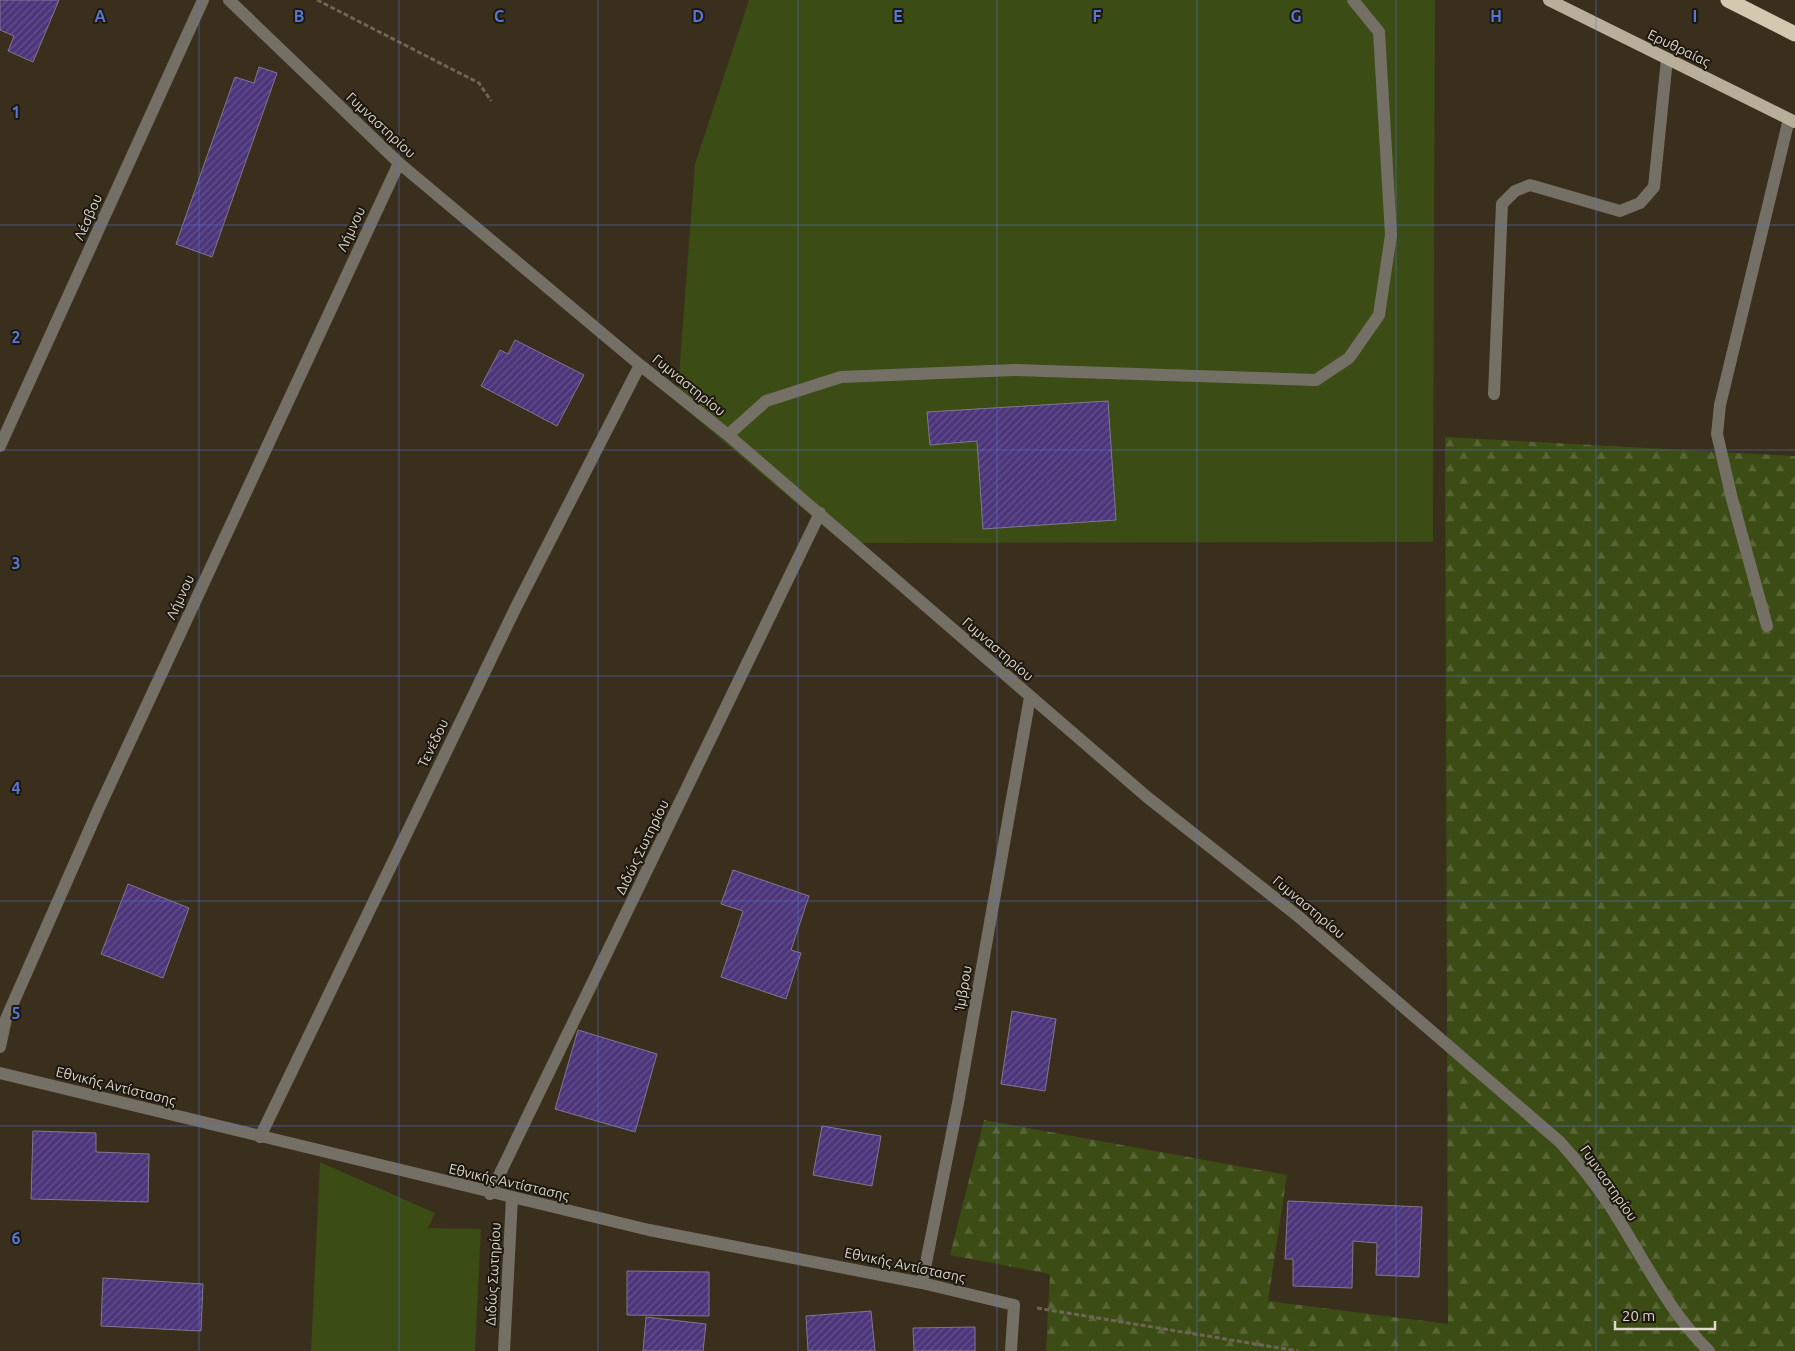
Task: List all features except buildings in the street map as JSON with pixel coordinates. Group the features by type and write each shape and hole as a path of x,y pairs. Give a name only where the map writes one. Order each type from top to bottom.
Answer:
{"highway":[{"path":"1728,0 1795,34"}],"main road":[{"name":"Ερυθραίας","path":"1549,0 1792,121"}],"street":[{"name":"Λέσβου","path":"0,446 203,0"},
{"name":"Γυμναστηρίου","path":"229,0 399,163 640,365 728,435 1147,797 1298,917 1560,1142 1579,1163 1610,1205 1675,1311 1692,1334 1710,1351"},
{"path":"728,435 766,401 840,377 1015,370 1316,380 1349,358 1379,315 1391,235 1379,32 1353,0"},
{"path":"1494,394 1502,204 1515,191 1530,185 1620,212 1640,203 1654,187 1667,59"},
{"path":"1767,626 1732,499 1717,434 1720,405 1792,121"},
{"name":"Λήμνου","path":"0,1047 6,1019 98,808 399,163"},
{"name":"Τενέδου","path":"260,1138 516,606 640,365"},
{"name":"Διδώς Σωτηρίου","path":"490,1194 820,513"},
{"name":"Ίμβρου","path":"922,1283 958,1103 1030,697"},
{"name":"Εθνικής Αντίστασης","path":"0,1073 490,1194 649,1230 922,1283 1014,1305"},
{"name":"Διδώς Σωτηρίου","path":"504,1351 512,1198"},
{"path":"1011,1351 1014,1305"}],"path":[{"path":"317,0 479,84 491,101"},
{"path":"1014,1305 1298,1351"}],"green space":[{"path":"749,0 1435,0 1433,542 843,543 677,402 695,164"},
{"path":"1445,437 1795,456 1795,1351 1046,1351 1050,1274 950,1255 984,1120 1287,1175 1268,1301 1448,1324"},
{"path":"320,1162 435,1213 428,1228 481,1229 475,1351 311,1351"}]}
